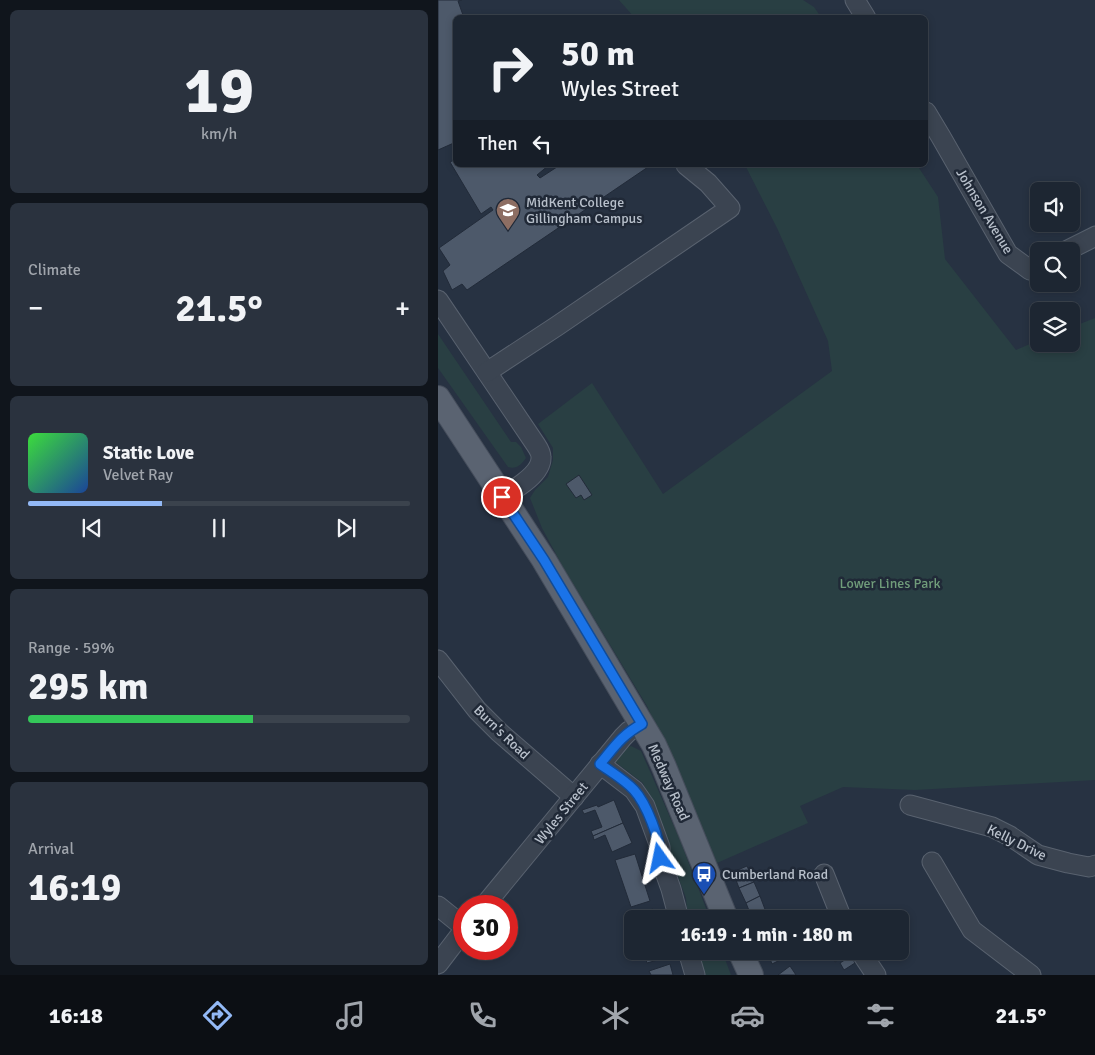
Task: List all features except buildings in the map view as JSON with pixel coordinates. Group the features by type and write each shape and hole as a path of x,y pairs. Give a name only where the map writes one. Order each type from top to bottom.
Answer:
{"main road":[{"name":"Medway Road","path":"438,398 544,560 642,724 664,767 722,910"},
{"path":"744,960 751,975"}],"street":[{"path":"855,0 864,15"},
{"name":"Johnson Avenue","path":"928,115 1008,254 1030,270"},
{"path":"487,372 730,208 708,183 688,167"},
{"path":"1080,244 1096,236"},
{"path":"438,300 536,445 541,456 539,466 534,473 525,482 502,497"},
{"name":"Burn's Road","path":"438,660 478,710 574,797"},
{"name":"Wyles Street","path":"493,895 623,737 629,731 642,724"},
{"path":"600,764 634,790 645,806 660,847 661,861 677,910"},
{"name":"Kelly Drive","path":"910,805 992,827 1010,836 1038,855 1068,863 1096,866"},
{"path":"932,862 972,930 1031,975"},
{"path":"824,874 838,910"},
{"path":"438,906 453,919"},
{"path":"438,964 453,944"},
{"path":"690,960 694,975"},
{"path":"866,960 876,975"}],"green space":[{"path":"619,0 803,0 814,7 820,15 632,15"},
{"name":"Lower Lines Park","path":"746,167 918,167 938,197 945,259 1016,350 1030,344 1030,352 1080,352 1080,324 1095,318 1095,780 915,790 843,787 800,806 808,823 717,863 647,706 563,567 542,528 530,498 548,477 553,460 553,448 538,424 592,383 663,494 832,371 828,341 777,228"},
{"path":"438,334 511,442 516,442 521,447 526,458 518,466 514,468 508,467 438,368"},
{"path":"631,746 641,751 680,840 707,910 687,910 686,898 643,783 614,761 621,750"},
{"path":"692,960 725,960 731,975 694,975"}],"place":[{"name":"MidKent College Gillingham Campus","path":"508,231"},
{"name":"Cumberland Road","path":"704,895"}],"route":[{"path":"502,497 544,560 642,724 629,731 600,764 626,782 645,806 660,847 660,858"}]}
